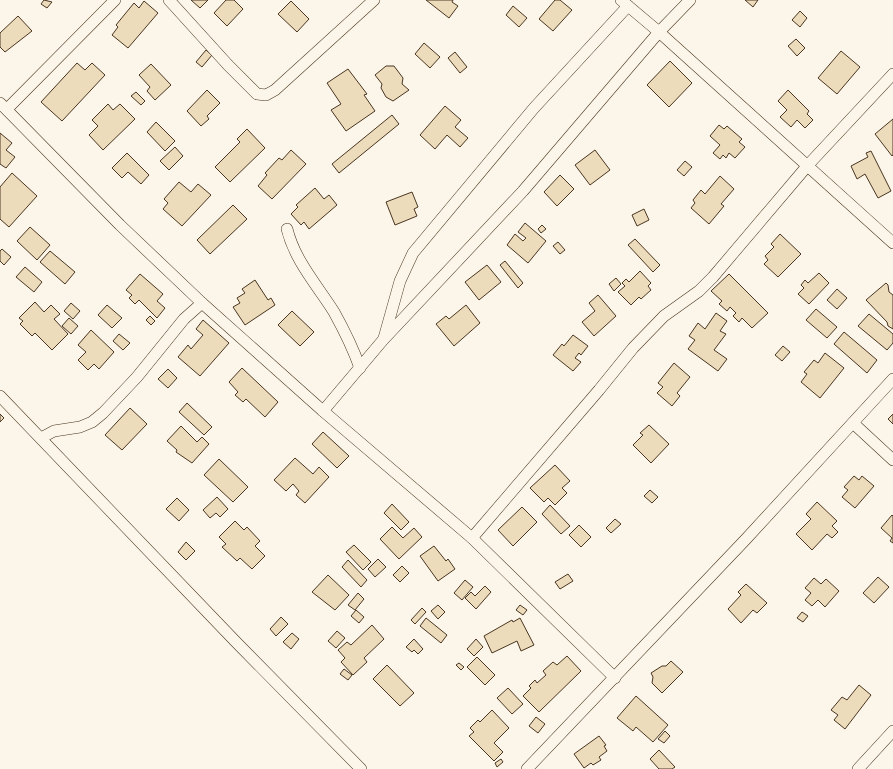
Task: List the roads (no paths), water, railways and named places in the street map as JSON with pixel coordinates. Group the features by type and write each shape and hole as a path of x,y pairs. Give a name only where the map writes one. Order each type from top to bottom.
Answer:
{"street":[{"path":"114,0 4,106 120,225 202,303 323,411 472,538 615,678"},
{"path":"169,0 228,65 257,94 266,95 275,90 374,0"},
{"path":"323,411 383,340 523,191 659,32 690,0"},
{"path":"383,340 400,281 413,253 534,108 625,3 808,165 893,243"},
{"path":"472,538 599,390 633,348 664,316 699,291 713,277 808,165 893,74"},
{"path":"287,229 291,244 336,317 360,368"},
{"path":"41,438 54,431 80,427 92,422 138,377 184,320 202,303"},
{"path":"527,769 615,678 893,379"},
{"path":"0,396 360,769"},
{"path":"853,423 893,460"},
{"path":"858,769 893,731"}]}
